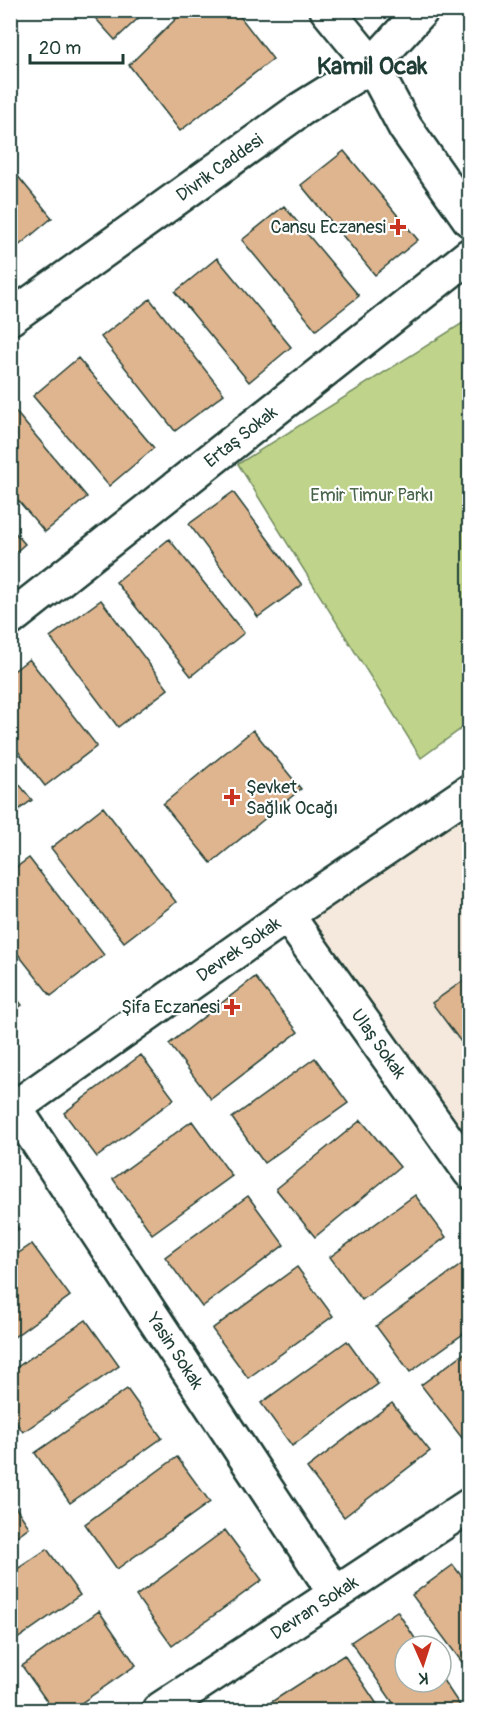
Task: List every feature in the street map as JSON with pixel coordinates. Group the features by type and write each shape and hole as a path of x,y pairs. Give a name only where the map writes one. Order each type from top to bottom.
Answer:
{"street":[{"path":"327,10 372,65 405,127 470,220"},
{"name":"Divrik Caddesi","path":"10,318 301,110 372,65 422,10"},
{"name":"Ertaş Sokak","path":"10,619 470,255"},
{"name":"Devrek Sokak","path":"13,1109 286,915 470,791"},
{"name":"Ulaş Sokak","path":"286,915 470,1172"},
{"name":"Yasin Sokak","path":"13,1109 335,1593"},
{"name":"Devran Sokak","path":"159,1710 470,1505"}],"shaded area":[{"path":"469,811 469,1140 306,921"}],"green space":[{"name":"Emir Timur Parkı","path":"469,319 469,723 421,758 238,464"}],"building":[{"path":"88,10 147,10 115,40"},
{"path":"185,10 235,10 273,59 180,131 129,65"},
{"path":"344,151 418,240 375,275 301,185"},
{"path":"12,169 52,218 10,253 10,170"},
{"path":"284,206 359,296 316,330 242,240"},
{"path":"217,258 291,347 249,382 175,292"},
{"path":"150,299 224,394 175,431 101,337"},
{"path":"78,358 154,448 109,486 33,396"},
{"path":"15,411 87,497 45,532 10,491 10,415"},
{"path":"233,492 302,585 258,617 189,524"},
{"path":"10,527 25,544 10,557"},
{"path":"169,539 244,633 191,676 116,582"},
{"path":"101,600 168,689 118,727 50,637"},
{"path":"29,659 97,746 45,786 10,741 10,674"},
{"name":"Şevket Sağlık Ocağı","path":"253,730 301,789 211,863 163,804"},
{"path":"10,773 32,800 10,816"},
{"path":"103,807 176,902 124,942 51,848"},
{"path":"29,858 104,955 51,996 10,944 10,872"},
{"path":"470,976 470,1054 432,1003"},
{"path":"255,977 298,1032 211,1099 169,1044"},
{"path":"10,990 22,1005 10,1013"},
{"path":"141,1055 174,1099 97,1157 64,1113"},
{"path":"315,1058 348,1103 264,1163 232,1118"},
{"path":"361,1120 400,1167 315,1237 276,1189"},
{"path":"192,1121 232,1176 152,1234 113,1179"},
{"path":"415,1195 446,1237 362,1300 330,1257"},
{"path":"248,1196 284,1245 202,1307 165,1257"},
{"path":"10,1217 19,1229 10,1235"},
{"path":"32,1244 70,1296 10,1340 10,1259"},
{"path":"465,1262 470,1268 470,1329 410,1372 376,1326"},
{"path":"297,1267 333,1316 248,1378 212,1329"},
{"path":"86,1320 119,1366 23,1432 10,1415 10,1372"},
{"path":"347,1341 378,1384 292,1446 261,1403"},
{"path":"470,1349 470,1432 462,1438 421,1385"},
{"path":"127,1389 162,1438 70,1503 35,1453"},
{"path":"392,1403 430,1451 344,1517 307,1468"},
{"path":"177,1457 210,1502 117,1569 85,1524"},
{"path":"10,1499 29,1527 10,1541"},
{"path":"225,1530 262,1580 172,1646 136,1596"},
{"path":"47,1549 80,1595 10,1644 10,1574"},
{"path":"453,1565 470,1587 470,1673 453,1650 453,1634 441,1634 412,1595"},
{"path":"99,1611 136,1665 71,1710 53,1710 22,1666"},
{"path":"397,1611 412,1634 393,1634 393,1694 452,1694 463,1710 398,1710 351,1642"},
{"path":"344,1655 381,1710 259,1710"}],"place":[{"name":"Cansu Eczanesi","path":"398,227"},
{"name":"Şevket Sağlık Ocağı","path":"232,797"},
{"name":"Şifa Eczanesi","path":"232,1007"}],"district":[{"name":"Kamil Ocak","path":"372,66"}]}
